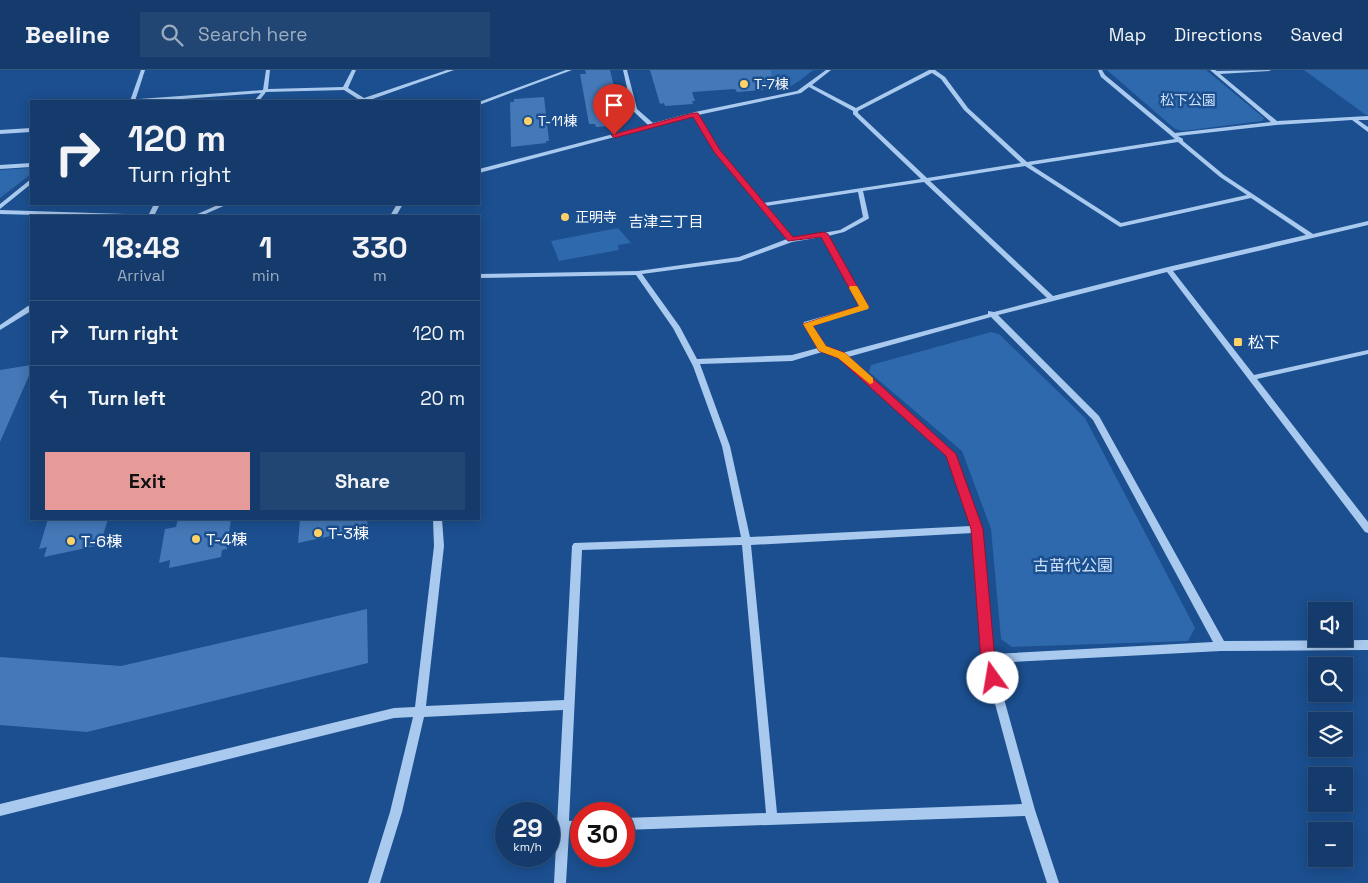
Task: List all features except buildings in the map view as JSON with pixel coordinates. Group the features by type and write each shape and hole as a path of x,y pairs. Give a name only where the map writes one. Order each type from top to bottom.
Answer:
{"street":[{"path":"132,100 143,70"},
{"path":"258,100 265,91 268,70"},
{"path":"345,88 354,70"},
{"path":"367,100 452,70"},
{"path":"480,104 570,70"},
{"path":"625,70 635,110 652,125"},
{"path":"480,171 695,114 799,92 829,70"},
{"path":"856,110 934,70 966,109 1027,165 1120,225 1252,196"},
{"path":"1100,70 1103,76 1222,176 1312,236"},
{"path":"1214,72 1269,70"},
{"path":"1214,72 1276,123"},
{"path":"808,85 856,110 855,113 1051,298"},
{"path":"152,100 265,91 345,88 363,100"},
{"path":"695,114 717,151 791,240"},
{"path":"1175,135 1276,123 1368,118"},
{"path":"1353,119 1368,130"},
{"path":"0,132 30,130"},
{"path":"762,204 1181,140"},
{"path":"0,166 30,165"},
{"path":"0,206 30,182"},
{"path":"480,276 638,273 740,259 791,240 842,231 866,218 860,189"},
{"path":"198,215 223,205"},
{"path":"0,212 94,215"},
{"path":"842,356 991,313 1168,269 1368,223"},
{"path":"822,349 807,324 864,307 824,234"},
{"path":"1168,269 1368,529"},
{"path":"638,273 676,327 695,362 726,446 746,541 772,818"},
{"path":"0,328 30,309"},
{"path":"991,313 1096,418 1221,646"},
{"path":"0,320 12,319"},
{"path":"695,362 792,358 822,349 842,356 951,454 977,529 988,660 1029,810 1053,883"},
{"path":"1252,378 1368,352"},
{"path":"374,883 396,812 420,712 440,546 437,520"},
{"path":"560,883 576,546 746,541 977,529"},
{"path":"988,660 1221,646 1368,645"},
{"path":"0,810 394,713 568,705"},
{"path":"635,824 1029,810"},
{"path":"563,827 570,827"}],"green space":[{"path":"763,70 813,70 794,85 777,89 771,88"},
{"name":"松下公園","path":"1107,70 1206,70 1264,118 1262,121 1183,131 1175,129"},
{"path":"1304,70 1368,70 1368,115 1366,115"},
{"path":"30,168 30,175 0,198 0,170"},
{"path":"618,228 631,243 618,245 619,250 559,261 551,241"},
{"name":"古苗代公園","path":"991,332 999,334 1085,418 1195,628 1188,641 1012,647 1001,639 991,529 962,451 869,372 871,365"}],"slow traffic":[{"path":"853,288 864,307 807,324 822,349 842,356 870,381"}],"place":[{"name":"T-7棟","path":"744,84"},
{"name":"T-11棟","path":"528,121"},
{"name":"正明寺","path":"565,217"},
{"name":"松下","path":"1238,342"},
{"name":"T-3棟","path":"318,533"},
{"name":"T-4棟","path":"196,539"},
{"name":"T-6棟","path":"71,541"}],"district":[{"name":"吉津三丁目","path":"666,221"}],"route":[{"path":"614,135 695,114 717,151 791,240 824,234 864,307 807,324 822,349 842,356 951,454 977,529 988,660 993,678"}]}
